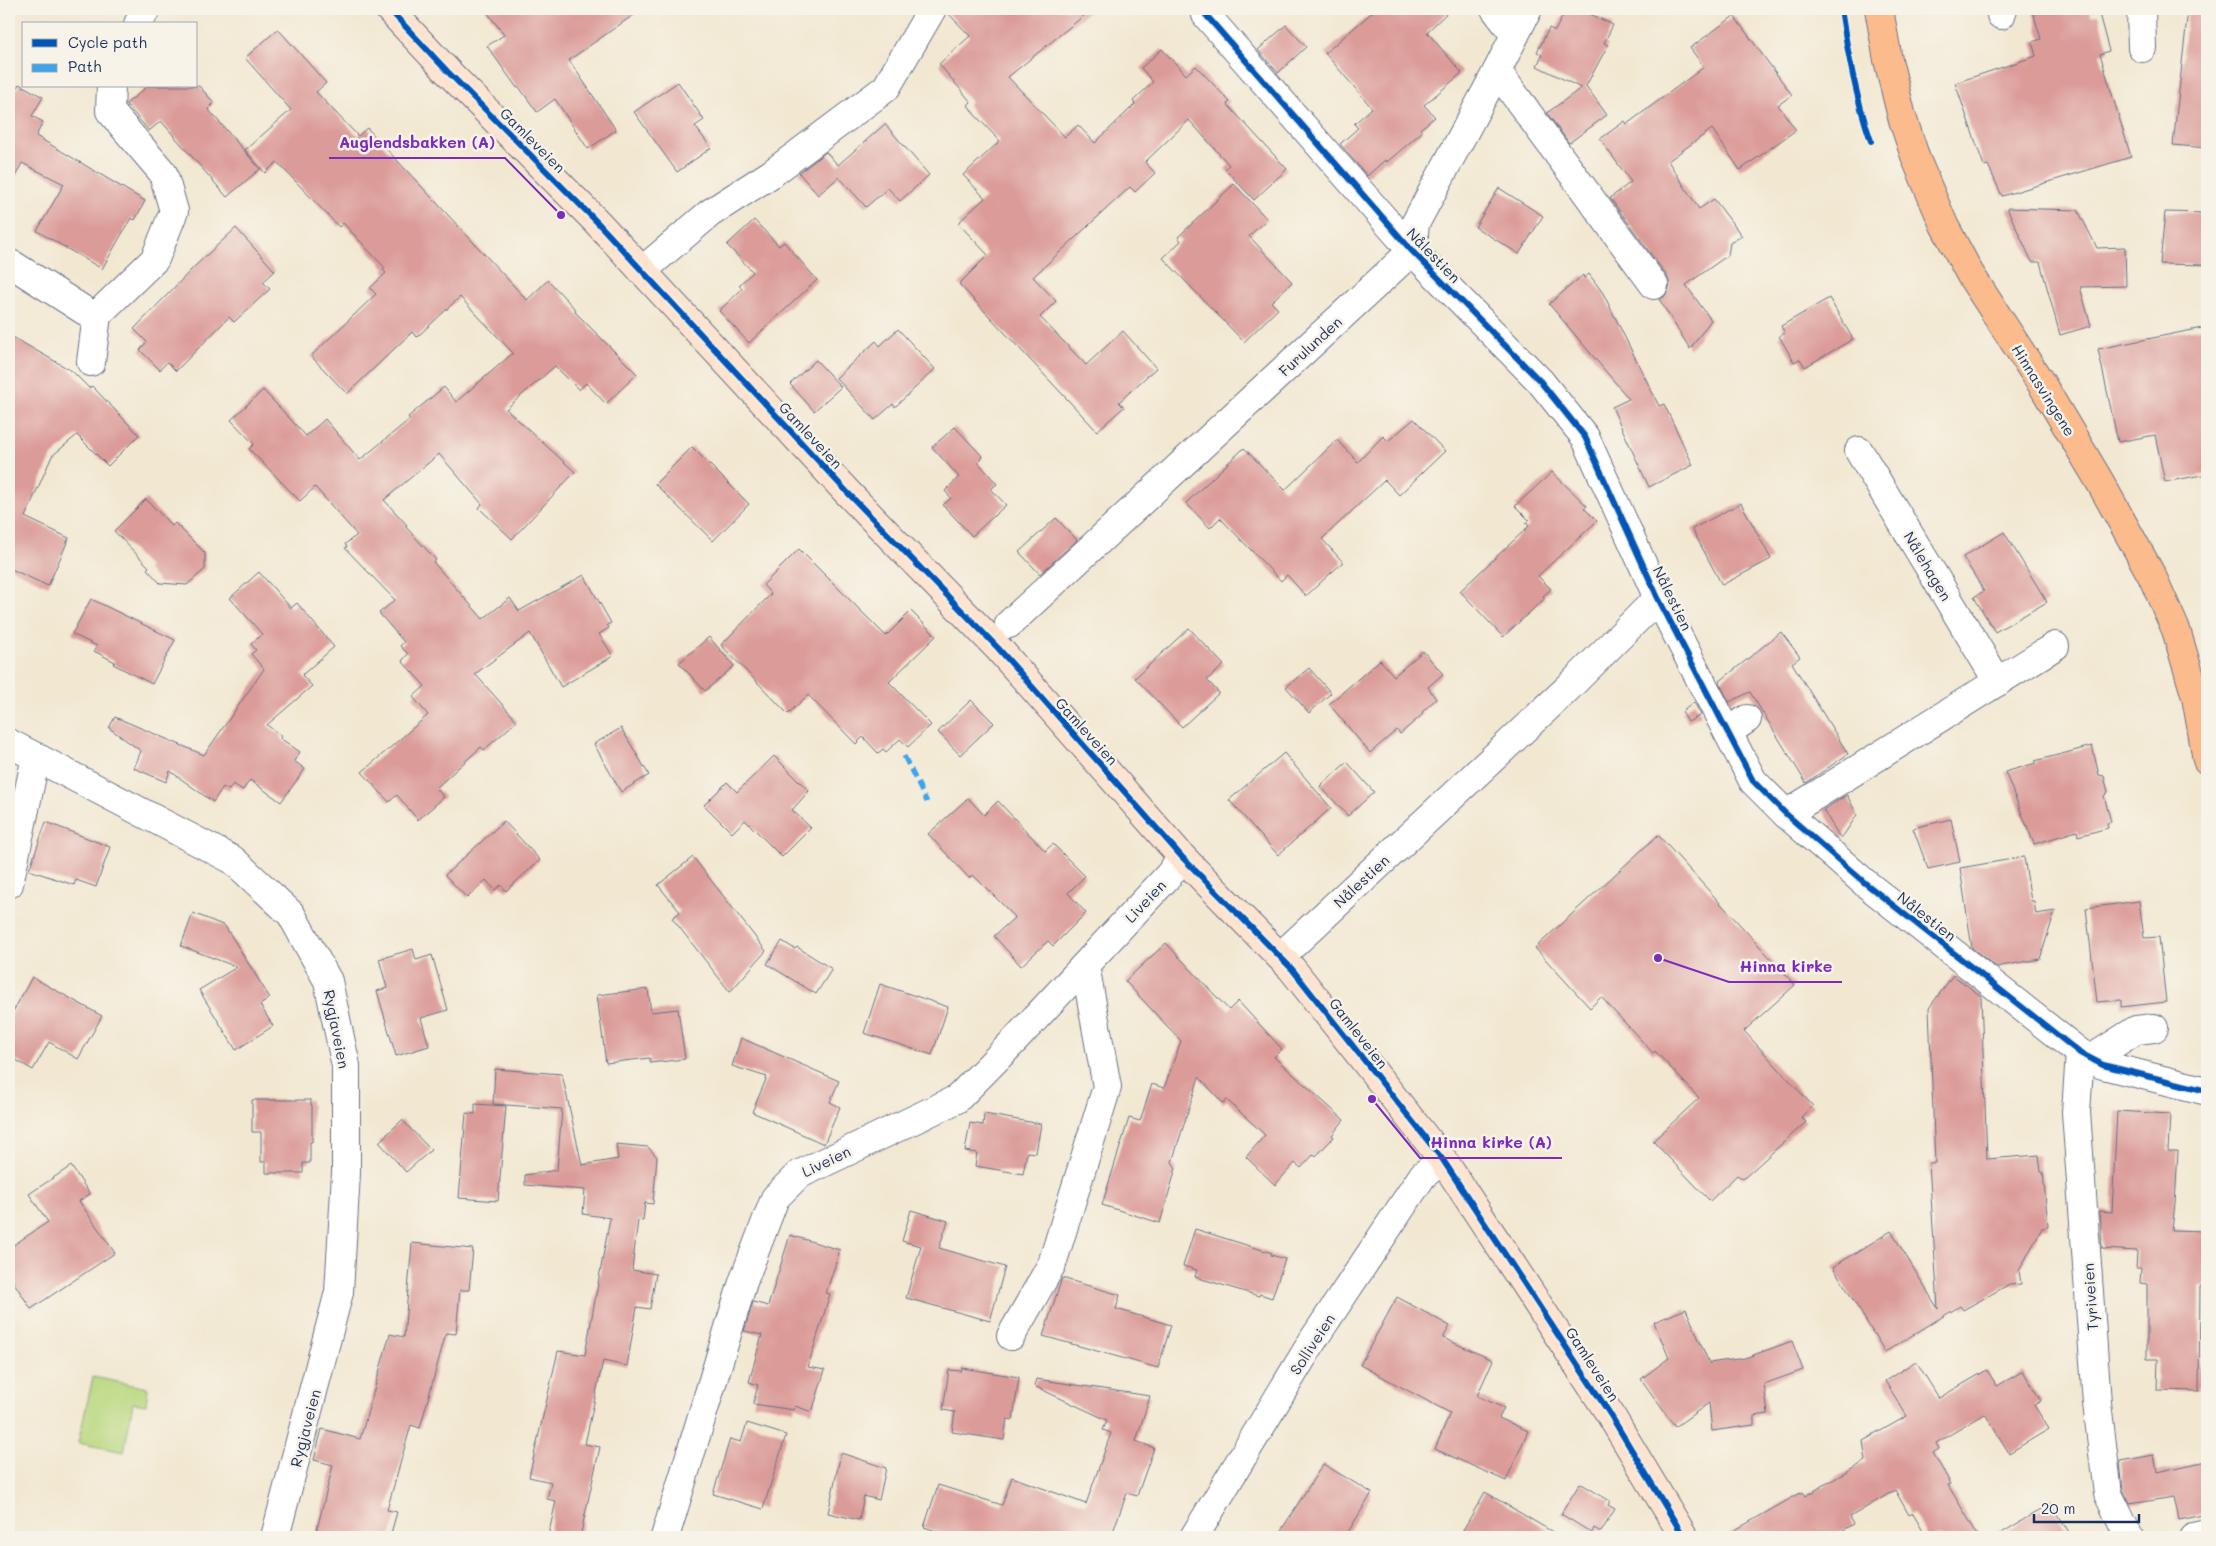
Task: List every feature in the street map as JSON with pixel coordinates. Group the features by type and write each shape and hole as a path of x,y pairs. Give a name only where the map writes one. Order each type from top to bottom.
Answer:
{"main road":[{"name":"Hinnasvingene","path":"1881,12 1888,60 1902,117 1916,159 1944,225 1970,274 2041,383 2100,482 2152,576 2176,630 2196,697 2207,760"}],"street":[{"path":"139,22 146,9"},
{"name":"Gamleveien","path":"388,9 447,72 597,222 841,485 998,648 1182,857 1281,956 1443,1160 1610,1414 1684,1537"},
{"path":"642,271 710,213 771,174 886,88 932,9"},
{"name":"Nålestien","path":"1205,9 1206,14 1412,251 1540,381 1585,437 1658,598 1738,726 1753,781 1786,814 1865,883 2086,1056 2103,1065 2207,1092"},
{"path":"1495,9 1515,34"},
{"path":"1412,251 1415,224 1528,9"},
{"path":"2141,9 2142,48"},
{"path":"1497,71 1654,285"},
{"path":"91,362 97,314 155,258 174,211 162,172 110,110 111,88"},
{"name":"Furulunden","path":"1009,624 1412,251"},
{"path":"13,265 96,318"},
{"name":"Nålehagen","path":"1859,451 1998,682"},
{"name":"Nålestien","path":"1281,956 1566,690 1658,598"},
{"path":"1786,814 2055,646"},
{"name":"Rygjaveien","path":"9,743 233,860 291,914 328,981 346,1066 346,1173 339,1292 275,1537"},
{"path":"9,884 36,757"},
{"name":"Liveien","path":"665,1537 743,1282 775,1198 798,1174 957,1098 1085,965 1169,875 1182,857"},
{"path":"1011,1336 1052,1264 1107,1087 1085,965"},
{"path":"2086,1056 2136,1030 2154,1028"},
{"name":"Tyriveien","path":"2086,1056 2076,1112 2097,1403 2108,1494 2128,1537"},
{"name":"Solliveien","path":"1194,1537 1315,1337 1423,1175 1443,1160"},
{"path":"2193,1537 2207,1534"}],"green space":[{"path":"93,1377 148,1388 146,1405 133,1403 124,1452 78,1443"}],"building":[{"path":"485,9 642,9 569,60 616,130 588,149 555,99 537,112 487,46 504,35"},
{"path":"948,9 1092,9 1008,77 1065,137 1078,125 1095,143 1135,104 1133,101 1153,82 1141,68 1162,49 1186,75 1196,66 1230,102 1227,104 1287,169 1254,200 1225,169 1229,165 1189,120 1145,162 1155,173 1135,192 1130,187 1033,277 1056,301 1040,317 1086,365 1123,331 1156,368 1119,402 1124,407 1097,431 959,284 988,255 958,223 985,198 963,175 1000,141 975,115 968,105 971,102 939,64 970,36 947,12"},
{"path":"1376,9 1451,9 1427,32 1462,73 1424,105 1435,117 1420,129 1422,132 1387,162 1385,160 1367,176 1340,144 1358,128 1354,124 1372,108 1325,53"},
{"path":"1566,9 1580,9 1613,25 1604,43 1608,45 1586,86 1607,115 1569,143 1547,113 1581,88 1537,66 1542,55 1537,52 1549,28 1555,31"},
{"path":"2032,9 2090,9 2091,16 2099,14 2109,51 2100,54 2131,157 2002,196 1988,165 1984,166 1955,83 2036,56 2032,42 2041,39"},
{"path":"2188,9 2207,9 2207,148 2173,145"},
{"path":"1734,16 1792,95 1778,105 1796,130 1740,170 1712,129 1668,161 1699,209 1714,199 1742,236 1730,243 1728,255 1686,285 1711,320 1690,349 1659,299 1664,297 1668,291 1670,284 1667,276 1610,198 1631,182 1600,139 1625,121 1627,124 1704,67 1690,48"},
{"path":"1286,25 1306,47 1278,73 1258,50"},
{"path":"278,29 326,83 316,92 358,136 367,128 527,300 548,280 576,310 575,312 637,374 606,404 586,383 579,390 555,366 506,409 575,472 512,539 479,508 482,504 439,454 384,500 436,560 433,562 483,619 510,598 519,611 584,575 611,623 607,625 609,628 599,634 613,656 561,687 530,633 475,674 517,721 484,750 481,747 436,788 444,797 418,820 397,795 389,802 362,772 428,715 413,697 425,686 402,661 408,654 400,646 404,642 379,613 395,600 345,548 347,547 345,544 357,535 315,487 300,501 249,449 254,444 231,420 263,390 306,436 325,419 360,460 410,419 408,417 444,387 456,402 513,353 460,297 417,337 412,332 347,394 311,356 376,294 370,288 386,273 383,270 385,268 343,223 339,227 277,162 265,173 245,150 291,110 245,58"},
{"path":"678,82 704,120 695,126 711,148 677,172 634,112"},
{"path":"19,84 22,88 26,88 43,97 32,116 43,122 36,136 145,201 135,220 131,218 102,269 37,231 64,184 22,163 9,189 9,104"},
{"path":"199,86 214,103 208,109 260,169 227,197 161,121 149,131 126,104 146,88 198,88"},
{"path":"885,124 929,175 900,201 888,188 866,207 839,177 818,195 799,173 826,152 838,165"},
{"path":"1234,184 1267,219 1249,236 1292,282 1271,302 1278,309 1244,342 1163,258 1181,241 1178,237"},
{"path":"1499,188 1543,216 1519,254 1475,227"},
{"path":"2007,208 2078,210 2097,248 2125,247 2126,286 2080,287 2091,326 2060,335 2040,262 2032,262"},
{"path":"2165,212 2207,213 2207,265 2160,264"},
{"path":"754,220 779,246 784,242 817,280 749,343 719,311 742,289 739,285 753,272 727,245"},
{"path":"236,228 275,271 263,282 270,289 234,322 229,317 176,371 167,362 160,370 140,350 147,342 134,329 194,267"},
{"path":"1589,274 1603,293 1659,406 1664,404 1693,465 1649,487 1612,407 1629,399 1549,304 1583,275 1584,278"},
{"path":"1829,298 1853,339 1805,367 1800,359 1794,362 1779,336 1785,333 1781,326"},
{"path":"2207,327 2207,474 2165,482 2155,435 2118,442 2098,349"},
{"path":"898,329 935,369 895,407 893,404 875,420 836,378 876,341 880,346"},
{"path":"9,335 72,371 89,388 92,386 139,435 108,466 77,435 52,456 25,517 69,538 48,586 9,568"},
{"path":"816,360 841,387 814,411 790,384"},
{"path":"1414,419 1445,451 1399,495 1385,480 1322,539 1343,562 1306,596 1287,575 1281,581 1220,518 1210,528 1186,503 1244,448 1285,490 1337,440 1358,462 1383,436 1388,441"},
{"path":"955,427 983,457 978,462 997,484 991,489 1006,505 972,536 943,505 951,498 945,491 959,477 932,447"},
{"path":"692,447 749,504 713,541 655,484"},
{"path":"1552,472 1587,506 1584,508 1597,521 1538,576 1551,589 1543,596 1545,598 1503,637 1460,591 1529,526 1526,523 1529,520 1515,506"},
{"path":"146,499 172,526 175,523 205,553 205,569 187,585 160,583 147,569 149,567 114,531"},
{"path":"1741,503 1771,559 1722,585 1692,529"},
{"path":"1056,518 1077,540 1040,574 1019,552"},
{"path":"2004,532 2047,602 1995,632 1974,597 1984,591 1963,557"},
{"path":"799,549 886,636 911,611 936,636 889,682 931,725 908,747 900,739 886,752 883,749 878,753 863,737 856,744 808,695 788,714 721,645 771,594 763,585"},
{"path":"259,572 291,608 297,603 334,647 302,675 312,686 267,725 281,736 280,738 300,752 294,761 305,769 281,802 250,780 243,790 233,784 229,790 223,787 213,802 170,771 166,782 134,768 141,751 109,728 115,717 204,755 264,669 251,654 256,650 251,644 262,634 230,598"},
{"path":"91,599 175,640 152,684 113,664 115,662 94,651 97,646 72,634"},
{"path":"1189,628 1224,665 1207,680 1219,693 1182,727 1135,678"},
{"path":"1781,632 1800,657 1792,663 1848,754 1806,783 1750,692 1729,702 1719,682"},
{"path":"709,637 734,666 705,691 679,663"},
{"path":"1423,651 1443,674 1428,687 1436,699 1422,712 1423,714 1400,734 1397,730 1370,753 1329,704 1380,660 1394,676"},
{"path":"1309,668 1331,693 1309,713 1286,687"},
{"path":"971,700 994,723 960,755 938,732"},
{"path":"1694,702 1701,715 1688,722 1682,712"},
{"path":"621,728 649,775 621,792 594,744"},
{"path":"2092,746 2099,775 2104,776 2108,792 2104,796 2111,822 2107,823 2108,828 2078,836 2077,831 2034,844 2005,772 2036,763 2035,761"},
{"path":"1284,753 1331,808 1278,855 1229,800"},
{"path":"774,756 809,791 792,810 811,828 782,857 745,820 732,833 704,805 727,782 737,792"},
{"path":"1347,762 1374,792 1348,816 1320,786"},
{"path":"1847,795 1857,815 1841,839 1823,810"},
{"path":"968,798 984,815 998,801 1045,851 1053,844 1085,876 1068,893 1086,913 1053,946 1048,941 1021,966 994,936 1015,917 973,875 969,878 928,834"},
{"path":"1951,819 1960,862 1928,869 1913,828"},
{"path":"504,821 540,860 506,891 501,885 495,890 486,880 467,898 445,875"},
{"path":"46,822 110,847 96,887 76,880 74,885 29,870"},
{"path":"1658,835 1795,985 1744,1031 1813,1106 1801,1117 1806,1122 1743,1179 1737,1175 1710,1201 1653,1141 1699,1098 1655,1051 1653,1053 1601,997 1590,1008 1535,948"},
{"path":"693,857 766,951 730,992 672,918 680,912 658,885"},
{"path":"2024,857 2031,901 2034,901 2036,914 2055,911 2040,959 1996,967 1972,948 1960,868"},
{"path":"2139,901 2144,938 2159,937 2166,1002 2121,1007 2121,1000 2097,1002 2086,908"},
{"path":"193,913 225,926 270,998 260,1005 273,1026 236,1050 199,990 237,967 181,946"},
{"path":"782,941 795,949 797,947 832,969 816,994 767,964"},
{"path":"1166,943 1229,1010 1238,1001 1282,1049 1274,1057 1344,1120 1332,1135 1334,1137 1316,1156 1314,1154 1301,1168 1295,1163 1275,1185 1246,1157 1265,1135 1227,1100 1223,1103 1199,1077 1172,1162 1176,1168 1160,1223 1102,1205 1129,1118 1140,1121 1152,1084 1164,1088 1181,1041 1125,981"},
{"path":"413,949 416,960 432,955 448,1010 421,1018 429,1046 396,1056 377,991 387,988 379,959"},
{"path":"1953,975 1981,996 1987,1159 2039,1155 2041,1172 2043,1172 2048,1227 2042,1228 2019,1271 2021,1284 2008,1285 1963,1310 1960,1306 1885,1352 1833,1267 1891,1231 1938,1309 1929,1163 1935,1163 1929,1008"},
{"path":"32,977 102,1016 78,1059 49,1042 33,1070 9,1056 9,1019"},
{"path":"880,984 948,1007 932,1055 864,1033"},
{"path":"648,989 651,1012 678,1009 685,1059 650,1063 650,1058 606,1063 597,995"},
{"path":"741,1038 839,1081 830,1102 840,1107 824,1144 752,1112 767,1077 732,1066"},
{"path":"495,1069 562,1074 582,1165 618,1159 616,1144 648,1147 657,1157 653,1204 645,1203 643,1221 638,1220 632,1270 656,1274 650,1309 637,1307 627,1366 603,1361 585,1444 600,1447 580,1537 548,1537 556,1501 547,1499 551,1482 529,1477 558,1351 585,1355 610,1218 583,1214 585,1190 525,1185 525,1175 557,1170 562,1109 493,1104"},
{"path":"252,1100 311,1100 312,1142 310,1142 310,1163 303,1163 303,1173 266,1173 266,1162 261,1162 261,1132 252,1132"},
{"path":"475,1104 506,1106 498,1201 459,1198 466,1113 475,1114"},
{"path":"2117,1111 2170,1114 2168,1151 2178,1151 2172,1230 2207,1231 2207,1286 2200,1286 2199,1391 2157,1390 2158,1359 2147,1359 2147,1284 2140,1283 2141,1268 2136,1268 2137,1251 2102,1249 2100,1211 2112,1212"},
{"path":"984,1114 1041,1124 1036,1153 1027,1152 1023,1174 975,1166 977,1153 965,1151 970,1123 983,1125"},
{"path":"402,1120 431,1150 406,1172 379,1142"},
{"path":"71,1166 90,1194 79,1201 115,1253 31,1309 9,1275 9,1248 48,1222 29,1194"},
{"path":"911,1210 948,1221 939,1248 1005,1267 990,1321 906,1298 921,1246 902,1241"},
{"path":"1195,1229 1272,1253 1271,1255 1285,1259 1272,1298 1195,1277 1197,1270 1183,1266"},
{"path":"790,1235 840,1250 826,1293 830,1294 808,1367 825,1370 812,1412 795,1406 794,1410 753,1404 758,1385 749,1382 762,1335 744,1331 753,1302 768,1306"},
{"path":"412,1243 473,1249 469,1290 460,1290 456,1334 446,1333 420,1428 411,1425 387,1510 397,1512 390,1537 315,1537 333,1465 314,1460 322,1429 360,1439 390,1334 404,1337"},
{"path":"1062,1278 1120,1295 1116,1309 1171,1325 1158,1368 1043,1336"},
{"path":"1397,1297 1450,1326 1443,1338 1493,1360 1477,1396 1504,1408 1499,1418 1528,1431 1506,1481 1435,1449 1450,1413 1360,1365"},
{"path":"1686,1309 1709,1363 1745,1358 1792,1341 1803,1370 1764,1384 1768,1414 1754,1416 1754,1425 1712,1431 1709,1403 1675,1427 1641,1379 1669,1358 1654,1322"},
{"path":"1916,1361 1939,1398 1987,1370 1997,1386 2023,1371 2041,1401 2034,1405 2049,1429 2009,1453 1985,1414 1936,1443 1939,1449 1933,1453 1951,1484 1948,1485 1979,1537 1927,1537 1913,1513 1909,1515 1895,1490 1850,1517 1854,1524 1831,1537 1723,1537 1802,1492 1805,1496 1866,1461 1863,1441 1907,1416 1885,1381"},
{"path":"962,1368 1019,1377 1013,1420 1007,1419 1004,1440 952,1432 955,1412 943,1410 949,1370 961,1371"},
{"path":"1036,1379 1150,1396 1136,1441 1154,1448 1137,1496 1127,1493 1111,1537 954,1537 924,1527 938,1485 1002,1505 1012,1477 1086,1504 1111,1433 1103,1430 1107,1420 1034,1386"},
{"path":"747,1423 786,1435 763,1509 713,1494 730,1439 741,1442"},
{"path":"841,1453 886,1468 879,1500 864,1496 859,1520 828,1513"},
{"path":"2154,1455 2157,1472 2207,1461 2207,1514 2179,1520 2174,1497 2130,1504 2123,1490 2120,1461"},
{"path":"1323,1464 1372,1493 1345,1537 1277,1537"},
{"path":"1580,1483 1610,1501 1608,1505 1615,1509 1601,1532 1594,1528 1592,1533 1561,1514"},
{"path":"1485,1492 1561,1537 1459,1537"},
{"path":"2051,1503 2072,1537 1995,1537"}],"marked path":[{"path":"904,756 927,802"}],"cycle path":[{"path":"389,9 447,71 597,222 847,492 998,648 1182,857 1292,969 1443,1160 1610,1414 1684,1537"},
{"path":"1205,9 1206,15 1412,251 1540,381 1585,437 1658,598 1753,781 1786,814 1865,883 2080,1053 2103,1065 2207,1091"},
{"path":"1841,9 1853,76 1871,141"}],"place":[{"name":"Auglendsbakken (A)","path":"561,215"},
{"name":"Hinna kirke","path":"1658,958"},
{"name":"Hinna kirke (A)","path":"1372,1099"}]}
